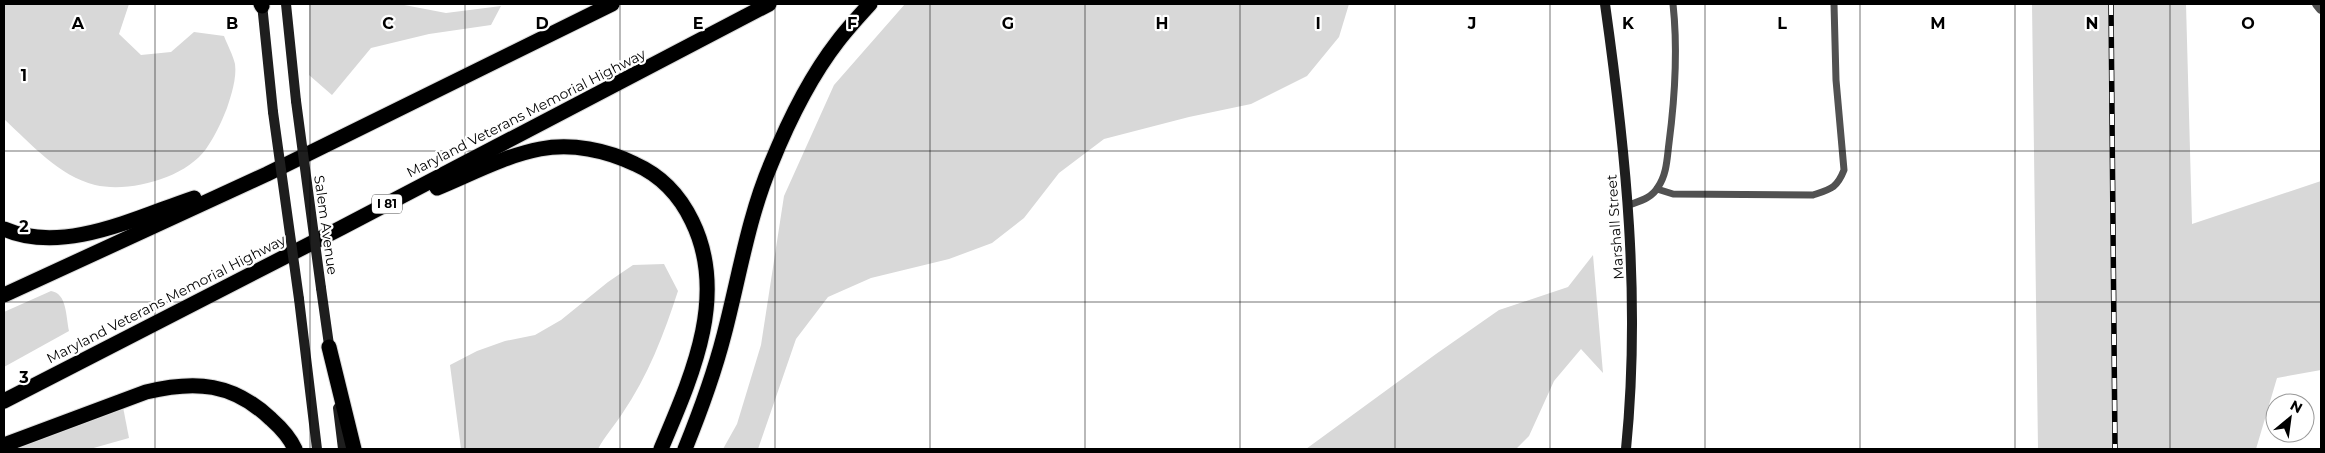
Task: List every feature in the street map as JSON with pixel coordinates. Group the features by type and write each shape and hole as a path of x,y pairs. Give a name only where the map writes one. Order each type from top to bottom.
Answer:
{"highway":[{"path":"4,295 267,174 612,4"},
{"name":"Maryland Veterans Memorial Highway","path":"4,401 341,228 769,4"},
{"path":"684,449 695,424 719,353 756,206 770,165 788,125 811,82 837,42 870,4"},
{"path":"341,228 514,156 541,149 566,146 592,149 621,157 645,168 667,184 685,206 704,250 708,274 708,302 704,330 690,376 661,449"},
{"path":"4,229 38,238 66,238 101,229 267,174"},
{"path":"330,347 354,449"},
{"path":"4,445 146,392 169,387 194,385 238,394 257,406 278,424 295,449"}],"main road":[{"path":"262,4 273,112 300,299 317,449"},
{"name":"Salem Avenue","path":"286,4 296,101 343,449"},
{"name":"Marshall Street","path":"1605,4 1629,205 1634,308 1630,408 1626,449"}],"street":[{"path":"2317,4 2321,9"}],"lane":[{"path":"1629,205 1648,198 1658,189 1665,174 1674,107 1676,31 1673,4"},
{"path":"1658,189 1673,194 1813,195 1830,189 1840,182 1844,170 1836,80 1834,4"}],"shaded area":[{"path":"4,4 129,4 119,34 141,55 171,52 194,32 224,36 235,64 234,81 225,114 206,149 185,168 171,175 156,181 124,187 95,185 82,181 58,167 4,119"},
{"path":"309,4 399,4 446,13 501,6 491,25 429,34 371,48 332,95 309,75"},
{"path":"905,4 1349,4 1339,37 1307,76 1251,104 1189,117 1104,139 1059,173 1024,218 992,243 949,259 871,278 828,297 796,339 758,449 723,449 737,424 761,345 784,196 834,85"},
{"path":"2032,4 2186,4 2192,224 2321,181 2321,370 2277,378 2273,393 2265,393 2265,419 2256,449 2038,449"},
{"path":"1593,255 1603,373 1581,349 1554,381 1529,436 1516,449 1306,449 1499,310 1568,287"},
{"path":"664,264 678,291 667,323 640,385 598,449 461,449 450,365 477,351 505,341 535,335 561,320 608,282 633,265"},
{"path":"51,291 60,296 63,301 69,331 4,367 4,312"},
{"path":"123,407 129,438 90,449 7,449"}],"railway":[{"path":"2111,4 2115,449"}]}
